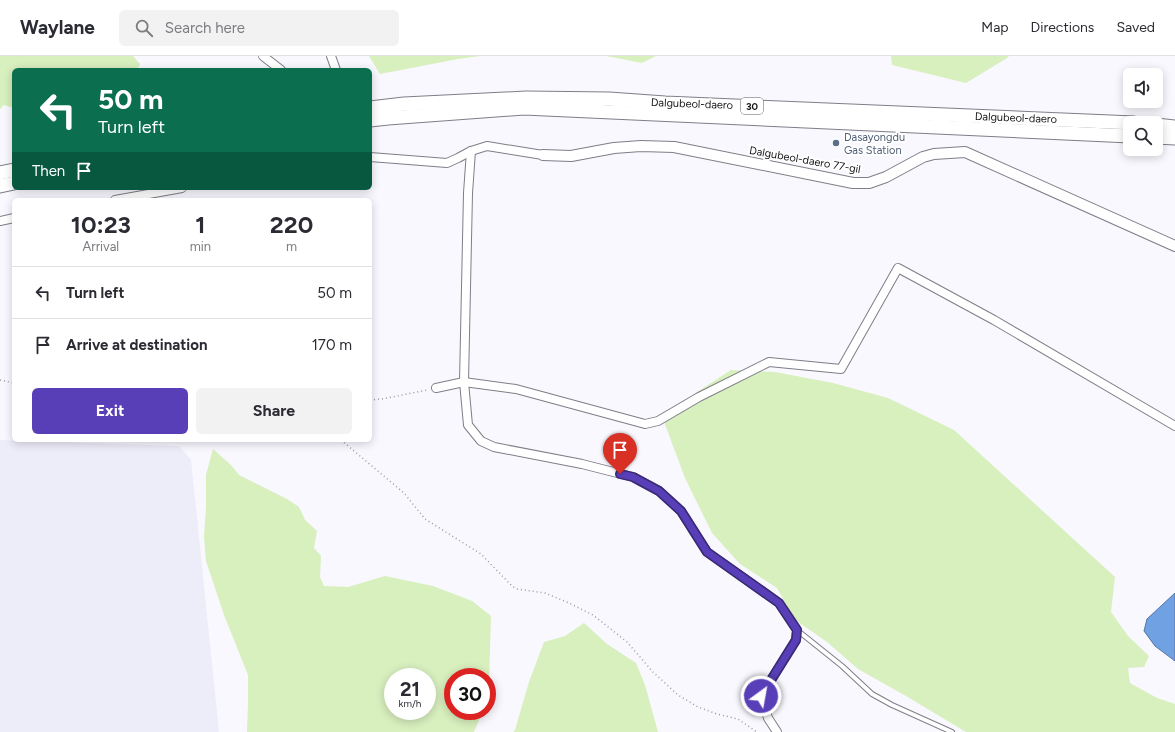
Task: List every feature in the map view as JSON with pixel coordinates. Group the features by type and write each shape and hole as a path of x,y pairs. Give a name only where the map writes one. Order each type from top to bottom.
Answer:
{"highway":[{"name":"Dalgubeol-daero","path":"372,108 404,104 526,98 609,99 665,103 1123,123"},
{"name":"Dalgubeol-daero","path":"372,120 524,108 1123,136"},
{"path":"1163,125 1175,126"},
{"path":"1163,137 1175,138"},
{"path":"0,173 12,170"},
{"path":"0,186 12,183"}],"street":[{"path":"263,56 278,68"},
{"path":"331,56 335,68"},
{"name":"Dalgubeol-daero 77-gil","path":"372,157 447,163 471,151 487,146 543,155 571,156 614,148 641,146 674,147 853,183 868,183 886,177 923,157 934,154 964,152 1175,246"},
{"path":"471,151 468,193 464,382 468,425 480,441 494,447 582,464 633,477 659,491 681,511 707,552 779,603 797,630 796,640 761,696 768,718 777,732"},
{"path":"126,198 171,190"},
{"path":"0,221 12,218"},
{"path":"436,388 464,382 516,389 645,424 658,421 699,397 769,362 841,369 898,268 994,320 1175,426"}],"lane":[{"path":"797,630 842,666 872,694 892,705 952,732"}],"path":[{"path":"0,380 12,383"},
{"path":"372,400 436,388"},
{"path":"343,442 404,493 425,519 481,554 512,586 517,589 545,593 593,615 627,642 653,672 678,695 717,714 738,719 757,732"}],"shaded area":[{"path":"0,440 12,440 12,442 179,446 191,460 219,732 0,732"}],"green space":[{"path":"0,56 133,56 140,64 138,68 12,68 12,107 4,105 0,109"},
{"path":"369,56 480,56 380,74"},
{"path":"606,56 656,56 642,63"},
{"path":"891,56 1009,56 966,83 892,65"},
{"path":"731,370 775,372 833,383 888,398 954,430 1115,577 1111,612 1128,636 1149,656 1144,667 1128,668 1130,683 1157,698 1175,704 1175,732 966,732 858,669 827,642 794,619 777,588 740,564 712,533 685,478 663,419 697,392"},
{"path":"213,449 231,465 239,475 287,499 299,507 305,520 317,531 314,548 321,556 320,577 324,586 348,587 385,576 433,586 472,601 491,616 489,668 444,668 444,720 479,720 474,732 247,732 248,675 224,615 206,561 204,537 206,475"},
{"path":"584,623 607,644 636,663 645,685 658,732 513,732 515,730 529,682 544,642 565,636"}],"water":[{"path":"1175,593 1175,661 1155,646 1144,631 1147,619"}],"place":[{"name":"Dasayongdu Gas Station","path":"836,143"}],"route":[{"path":"620,474 633,477 659,491 681,511 696,537 707,552 779,603 797,630 796,640 761,696"}]}
